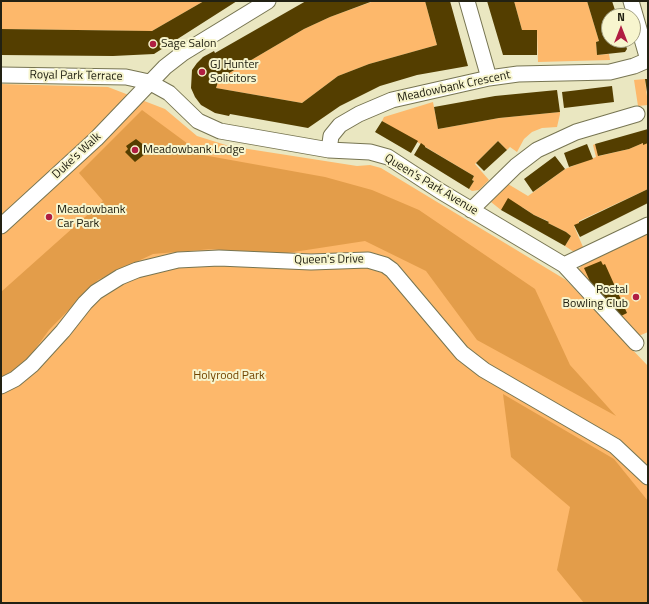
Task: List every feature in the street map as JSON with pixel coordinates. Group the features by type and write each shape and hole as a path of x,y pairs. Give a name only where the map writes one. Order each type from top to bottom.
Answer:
{"street":[{"name":"Duke's Walk","path":"1,226 96,139 150,82 183,53 268,1"},
{"path":"468,1 488,78"},
{"path":"630,1 648,60"},
{"name":"Meadowbank Crescent","path":"329,150 331,136 338,127 380,105 407,96 488,78 518,74 610,72 634,66 648,60"},
{"name":"Royal Park Terrace","path":"1,75 126,77 150,82"},
{"name":"Queen's Park Avenue","path":"150,82 169,93 198,121 220,131 329,150 370,152 388,157 471,210 564,265 636,343"},
{"path":"471,210 516,166 537,150 576,132 637,114"},
{"path":"564,265 648,225"},
{"name":"Queen's Drive","path":"1,386 14,380 32,365 96,292 120,277 137,270 178,260 219,258 311,262 368,260 385,265 392,270 462,353 484,370 615,446 648,477"}],"green space":[{"path":"1,1 204,1 152,31 145,31 1,29"},
{"path":"374,1 425,1 437,45 369,64 338,76 302,103 216,88 219,79 304,29 330,17"},
{"path":"514,1 587,1 599,41 596,42 597,55 609,54 610,60 538,62 537,30 522,30"},
{"path":"645,79 648,105 638,106 634,80"},
{"name":"Holyrood Park","path":"1,84 108,87 165,109 197,136 229,146 357,166 370,165 381,168 566,280 648,366 648,603 1,603"},
{"path":"433,102 438,129 499,118 560,112 560,114 557,127 542,128 532,132 524,139 517,152 510,147 507,150 498,141 475,164 489,180 479,190 472,191 469,189 474,181 472,180 474,176 382,121 384,117"},
{"path":"643,143 648,143 648,189 579,221 579,223 574,226 583,247 574,252 565,246 571,236 548,223 548,221 534,215 522,207 501,210 491,202 508,184 528,196 565,169 596,157 593,145 595,144 599,156 629,149"},
{"path":"648,233 648,332 639,335 578,270 583,264"}],"shaded area":[{"path":"142,110 203,155 325,177 372,190 419,210 535,289 570,365 616,416 477,340 426,271 365,241 274,255 212,249 153,254 98,280 49,330 20,370 1,378 1,292 103,201 79,173"},
{"path":"503,394 614,459 648,501 648,603 584,603 557,570 570,507 511,457"}],"building":[{"path":"204,1 237,1 154,54 113,56 1,55 1,29 152,31"},
{"path":"306,1 373,1 330,17 304,29 219,79 216,88 302,103 338,76 369,64 437,45 425,1 450,1 468,66 417,75 380,86 340,106 308,128 230,114 229,116 215,113 201,105 191,88 192,70 203,57 214,51 215,53"},
{"path":"487,1 514,1 522,30 537,30 537,55 503,55"},
{"path":"587,1 612,1 614,8 601,8 601,48 627,49 625,52 597,55 596,42 599,41"},
{"path":"645,79 648,79 647,92"},
{"path":"612,86 614,102 564,108 562,92"},
{"path":"557,90 560,112 499,118 438,129 434,107 495,96"},
{"path":"382,121 418,141 411,153 375,132"},
{"path":"648,129 648,143 643,145 643,143 629,149 598,156 595,144"},
{"name":"Meadowbank Lodge","path":"136,139 145,146 142,151 145,154 135,162 125,152 128,149 126,146"},
{"path":"498,141 507,150 484,171 476,163"},
{"path":"421,143 425,147 474,176 472,180 474,181 469,189 414,155"},
{"path":"587,144 593,159 569,167 564,153"},
{"path":"555,156 565,169 533,192 524,179"},
{"path":"648,189 648,203 580,237 574,225"},
{"path":"508,198 571,236 565,246 501,210"},
{"path":"601,261 603,265 605,264 627,313 621,316 601,294 597,287 593,288 584,268"}],"place":[{"name":"Sage Salon","path":"153,44"},
{"name":"GJ Hunter Solicitors","path":"202,72"},
{"name":"Meadowbank Lodge","path":"135,150"},
{"name":"Meadowbank Car Park","path":"49,217"},
{"name":"Postal Bowling Club","path":"636,297"}]}
